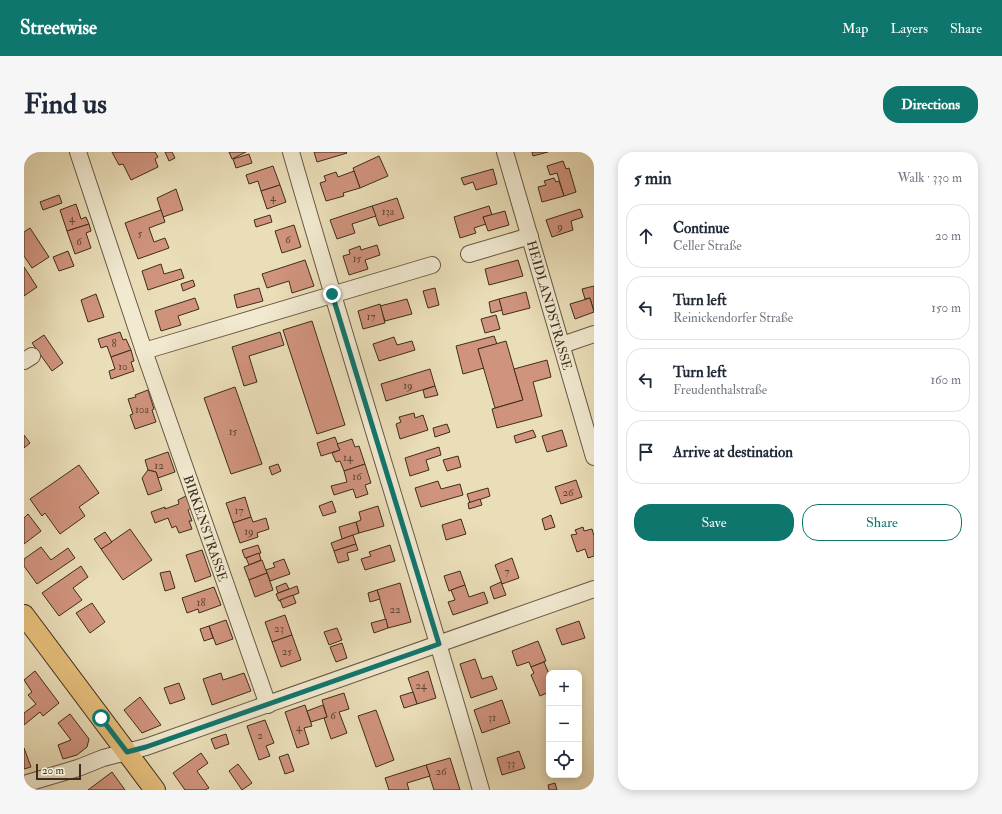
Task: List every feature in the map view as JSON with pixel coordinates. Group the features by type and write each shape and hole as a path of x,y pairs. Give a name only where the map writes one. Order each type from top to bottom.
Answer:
{"main road":[{"path":"24,615 155,790"}],"street":[{"name":"BIRKENSTRASSE","path":"78,152 144,351 268,705"},
{"path":"291,152 332,294 439,644 481,790"},
{"name":"HEIDLANDSTRASSE","path":"505,152 594,457"},
{"path":"469,254 530,236"},
{"path":"144,351 432,264"},
{"path":"562,345 594,334"},
{"path":"24,784 78,768 103,758 146,747 594,589"},
{"path":"48,790 56,774"}],"building":[{"path":"112,152 155,152 158,157 155,159 158,167 131,180 123,164 119,165"},
{"path":"165,152 172,152 175,158 169,161"},
{"path":"229,152 246,152 232,159"},
{"path":"314,152 346,152 347,153 317,162"},
{"path":"532,152 548,152 533,156"},
{"path":"249,154 252,163 236,168 233,159"},
{"path":"379,156 388,176 360,188 353,168"},
{"path":"563,161 566,169 569,168 576,192 564,196 557,173 550,175 547,166"},
{"path":"273,166 280,185 261,191 258,181 249,184 246,175"},
{"path":"493,169 497,184 476,190 473,182 464,185 461,178"},
{"path":"354,171 360,188 343,193 344,196 326,201 320,183 326,181 324,176 336,172 338,177"},
{"path":"554,178 556,182 559,181 564,196 542,202 538,187 546,185 544,181"},
{"path":"280,185 286,202 267,209 261,191"},
{"path":"176,189 183,210 163,217 157,198"},
{"path":"59,195 62,203 43,210 40,202"},
{"path":"397,198 404,218 379,226 372,206"},
{"path":"76,204 81,219 86,217 89,224 67,231 60,210"},
{"path":"372,206 376,216 352,224 355,233 337,239 330,220"},
{"path":"489,206 492,215 483,217 486,224 474,228 476,233 460,238 454,217"},
{"path":"580,209 583,217 571,221 573,230 552,237 546,220"},
{"path":"161,210 165,222 149,228 154,242 165,238 169,248 138,259 125,223"},
{"path":"505,211 509,225 488,231 483,217"},
{"path":"270,215 272,222 256,227 254,220"},
{"path":"89,224 91,231 86,233 91,248 75,254 67,231"},
{"path":"294,225 301,247 282,253 275,231"},
{"path":"30,228 49,257 32,268 24,256 24,232"},
{"path":"377,245 380,255 365,260 368,269 349,275 343,256 350,254 349,250 360,246 361,250"},
{"path":"68,251 74,266 59,271 53,257"},
{"path":"305,260 314,286 292,293 289,281 267,288 262,274"},
{"path":"518,260 523,276 489,285 485,269"},
{"path":"161,264 164,274 181,269 184,278 148,290 142,271"},
{"path":"24,267 37,287 24,296"},
{"path":"193,280 195,286 183,291 181,284"},
{"path":"594,286 594,312 590,298 585,299 582,289"},
{"path":"259,288 263,301 237,308 234,295"},
{"path":"435,288 439,305 428,308 423,291"},
{"path":"526,292 530,308 503,315 499,299"},
{"path":"96,294 104,317 88,322 81,300"},
{"path":"195,298 199,309 178,316 181,325 161,331 155,311"},
{"path":"590,298 594,312 575,319 570,304"},
{"path":"407,299 412,314 385,321 380,306"},
{"path":"499,299 502,310 491,313 489,302"},
{"path":"380,304 385,323 363,329 358,311"},
{"path":"496,315 500,329 485,333 481,319"},
{"path":"312,321 345,425 317,434 283,330"},
{"path":"120,332 123,340 126,339 131,350 111,357 107,346 101,348 98,339"},
{"path":"280,332 284,345 249,356 257,382 244,386 232,347"},
{"path":"44,335 63,363 52,371 32,343"},
{"path":"494,336 497,344 478,349 484,368 463,374 456,346"},
{"path":"394,337 397,345 412,341 415,350 379,361 373,344"},
{"path":"506,341 523,400 495,408 478,349"},
{"path":"131,350 134,361 131,362 134,371 111,379 109,371 115,369 111,357"},
{"path":"547,360 551,377 533,382 542,416 497,428 492,409 523,400 514,369"},
{"path":"430,369 435,386 386,401 381,384"},
{"path":"435,386 438,395 425,398 423,390"},
{"path":"235,387 262,464 231,474 204,398"},
{"path":"148,390 154,409 152,410 156,422 135,429 130,415 133,414 128,399 136,397 135,395"},
{"path":"414,413 415,418 423,415 428,430 400,439 396,424 401,422 399,417"},
{"path":"447,424 450,432 435,437 433,428"},
{"path":"533,430 536,437 516,443 514,436"},
{"path":"562,430 567,446 547,452 542,436"},
{"path":"24,435 30,443 24,448"},
{"path":"335,437 340,450 321,456 317,443"},
{"path":"352,439 355,447 359,446 365,464 344,471 340,461 336,462 332,453 340,450 337,444"},
{"path":"439,447 441,455 426,460 429,470 410,476 405,458"},
{"path":"168,452 175,472 158,478 156,472 148,470 145,460"},
{"path":"458,456 461,467 447,471 443,460"},
{"path":"278,464 281,471 272,475 269,467"},
{"path":"365,464 371,483 365,485 368,494 356,498 353,489 334,495 331,486 347,482 344,471"},
{"path":"79,465 99,493 79,507 85,516 60,534 45,513 42,516 30,499"},
{"path":"148,470 156,472 162,490 148,495 142,478"},
{"path":"576,480 582,497 561,504 555,487"},
{"path":"438,481 441,489 460,484 463,495 421,507 415,488"},
{"path":"488,488 490,496 470,503 467,494"},
{"path":"186,496 191,508 188,510 192,521 189,521 192,529 179,533 176,526 172,528 168,518 155,523 151,512 179,504 178,500"},
{"path":"245,497 251,517 233,523 226,503"},
{"path":"480,499 482,505 469,509 468,503"},
{"path":"332,501 336,512 323,516 319,506"},
{"path":"378,506 384,526 359,533 356,522 361,520 359,512"},
{"path":"28,514 41,531 24,544 24,518"},
{"path":"551,515 555,527 545,530 542,519"},
{"path":"251,517 253,522 266,518 269,529 257,533 258,537 240,543 233,523"},
{"path":"461,519 466,534 446,540 442,525"},
{"path":"356,522 359,533 342,539 339,527"},
{"path":"583,527 584,531 592,529 594,536 594,556 588,558 585,549 577,552 571,535 577,534 575,530"},
{"path":"130,529 152,560 123,580 101,549"},
{"path":"105,532 112,542 101,549 94,539"},
{"path":"353,535 356,544 334,551 331,543"},
{"path":"356,544 358,550 347,553 349,560 338,563 334,551"},
{"path":"258,545 261,553 245,558 242,550"},
{"path":"390,545 395,561 365,570 361,559 371,556 369,552"},
{"path":"41,547 51,560 68,548 75,558 37,584 24,566 24,559"},
{"path":"202,550 211,576 195,582 186,555"},
{"path":"259,553 261,560 249,565 246,558"},
{"path":"512,558 519,578 502,584 495,565"},
{"path":"284,559 290,574 270,581 266,570 275,567 273,563"},
{"path":"262,560 267,573 249,580 244,567"},
{"path":"81,566 88,577 73,588 82,600 59,616 42,593"},
{"path":"170,571 175,588 165,591 160,573"},
{"path":"460,571 465,585 449,591 444,576"},
{"path":"267,573 273,590 255,597 249,580"},
{"path":"501,582 506,595 494,599 490,587"},
{"path":"286,583 289,589 278,593 276,587"},
{"path":"400,583 411,622 388,628 377,590"},
{"path":"465,585 469,597 484,592 488,603 453,615 448,602 455,600 451,590"},
{"path":"297,586 299,593 279,601 276,594"},
{"path":"214,587 221,605 199,613 198,609 187,613 182,598"},
{"path":"377,590 380,599 370,602 368,593"},
{"path":"293,595 296,603 283,608 280,600"},
{"path":"92,603 105,622 90,633 76,613"},
{"path":"285,615 292,635 272,642 265,622"},
{"path":"386,619 388,628 374,633 371,623"},
{"path":"226,620 233,639 216,645 209,626"},
{"path":"579,621 585,638 562,645 556,629"},
{"path":"209,626 213,638 204,641 200,629"},
{"path":"337,628 342,640 329,645 324,632"},
{"path":"292,635 301,660 281,667 272,642"},
{"path":"538,641 546,661 531,667 529,662 517,666 512,651"},
{"path":"342,643 347,658 336,662 330,647"},
{"path":"475,659 482,679 492,676 497,689 471,698 460,664"},
{"path":"544,662 547,670 546,670 546,693 540,696 531,675 534,673 531,667"},
{"path":"35,671 59,703 43,716 40,712 24,725 24,713 36,704 28,695 32,692 24,680"},
{"path":"428,671 436,698 417,704 408,678"},
{"path":"221,673 223,680 244,673 251,691 212,705 203,679"},
{"path":"179,683 185,699 170,704 164,688"},
{"path":"413,692 417,704 404,708 400,696"},
{"path":"344,693 349,709 339,712 347,733 331,739 324,718 327,717 322,700"},
{"path":"140,697 161,725 142,733 124,710"},
{"path":"502,700 510,723 482,733 474,710"},
{"path":"305,705 312,726 304,728 309,744 297,748 285,712"},
{"path":"323,705 327,717 311,722 307,711"},
{"path":"376,710 394,760 376,767 358,716"},
{"path":"70,714 89,739 87,747 77,755 63,759 58,745 71,740 58,723"},
{"path":"265,720 274,743 266,746 270,756 259,760 247,726"},
{"path":"226,734 229,744 215,749 211,739"},
{"path":"24,748 31,767 24,769"},
{"path":"519,751 525,768 502,775 497,758"},
{"path":"201,753 208,763 197,771 209,788 205,790 185,790 173,773"},
{"path":"288,754 294,771 285,774 279,757"},
{"path":"450,758 460,790 434,790 426,765"},
{"path":"238,764 252,783 242,790 229,771"},
{"path":"426,765 430,776 407,783 409,790 389,790 385,778"},
{"path":"112,772 125,790 88,790"},
{"path":"555,783 557,790 549,790 548,785"}],"route":[{"path":"101,718 127,752 146,747 268,705 439,644 332,294"}]}
